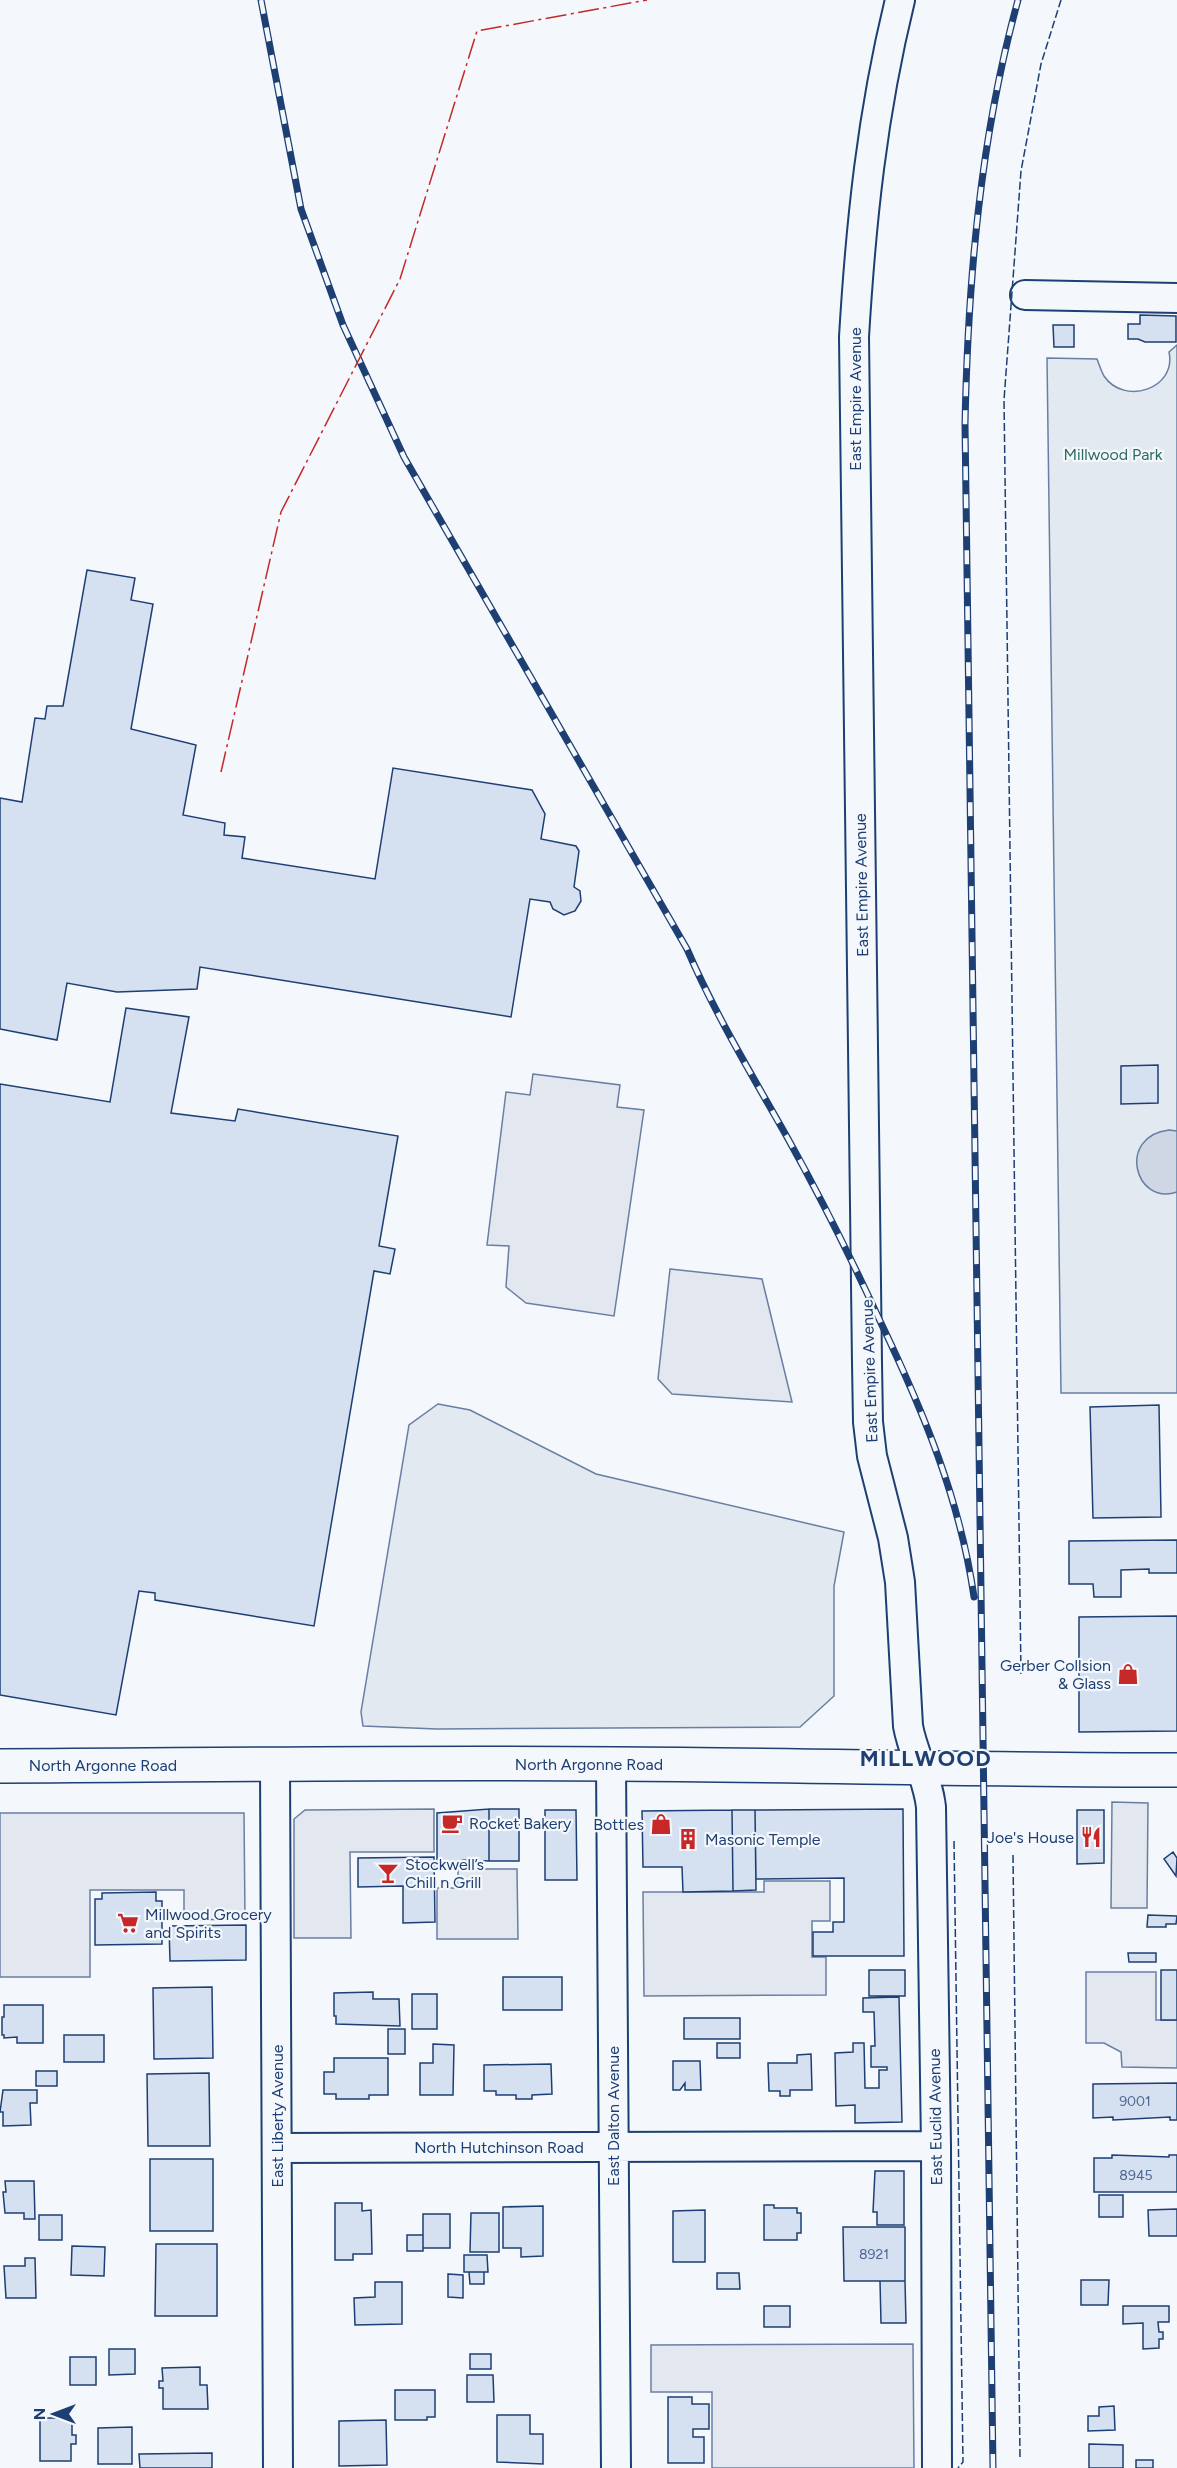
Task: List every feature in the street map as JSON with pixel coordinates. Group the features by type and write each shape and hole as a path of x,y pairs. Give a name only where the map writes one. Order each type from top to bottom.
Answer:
{"main road":[{"name":"North Argonne Road","path":"0,1766 611,1764 1177,1770"}],"street":[{"name":"East Empire Avenue","path":"900,0 876,113 860,237 854,337 855,469 868,1422 872,1455 898,1561 903,1612 908,1726 911,1742 921,1768"},
{"path":"1025,295 1177,298"},
{"name":"East Liberty Avenue","path":"275,1764 278,2468"},
{"name":"East Dalton Avenue","path":"611,1764 616,2468"},
{"name":"East Euclid Avenue","path":"921,1768 930,1792 931,1807 936,2146 937,2468"},
{"name":"North Hutchinson Road","path":"278,2148 936,2146"}],"green space":[{"name":"Millwood Park","path":"1177,345 1177,1393 1061,1393 1047,358 1097,359 1104,376 1113,385 1124,390 1135,391 1157,384 1165,376 1169,365 1169,352"},
{"path":"438,1404 470,1410 596,1474 844,1532 834,1586 834,1696 800,1727 437,1729 363,1726 361,1712 409,1425"}],"shaded area":[{"path":"533,1074 620,1085 617,1107 644,1110 614,1316 526,1303 506,1287 509,1246 487,1245 506,1092 530,1095"},
{"path":"1169,1130 1177,1131 1177,1192 1162,1194 1150,1189 1142,1180 1137,1168 1137,1156 1142,1144 1153,1135"},
{"path":"670,1269 762,1279 792,1402 672,1394 658,1379"},
{"path":"1112,1802 1148,1803 1147,1908 1111,1908"},
{"path":"434,1809 434,1852 350,1852 351,1938 294,1938 294,1819 305,1810"},
{"path":"0,1813 244,1813 245,1919 184,1920 184,1890 90,1890 90,1977 0,1977"},
{"path":"458,1869 517,1869 518,1939 437,1939 437,1888 458,1888"},
{"path":"764,1881 830,1881 830,1921 812,1921 812,1957 826,1957 826,1995 644,1996 643,1892 764,1892"},
{"path":"1086,1972 1156,1972 1156,2020 1177,2020 1177,2068 1122,2067 1121,2052 1104,2043 1086,2043"},
{"path":"913,2344 914,2468 712,2468 712,2392 651,2392 651,2345"}],"building":[{"path":"1140,315 1176,316 1176,342 1145,342 1128,339 1128,324 1140,324"},
{"path":"1053,325 1074,325 1074,347 1054,347"},
{"path":"87,570 135,578 131,600 153,604 131,729 196,745 183,815 225,823 224,835 245,837 242,858 375,879 393,768 532,790 545,814 541,839 576,846 579,851 574,887 580,891 581,901 575,911 564,915 553,909 550,902 530,899 511,1017 200,967 197,989 117,992 67,983 57,1040 0,1029 0,798 22,802 35,718 45,719 47,706 63,706"},
{"path":"126,1008 189,1017 171,1113 235,1121 238,1109 398,1136 379,1246 395,1249 390,1274 374,1271 314,1626 155,1600 155,1593 139,1591 116,1715 0,1695 0,1084 110,1102"},
{"path":"1158,1065 1158,1103 1121,1104 1121,1066"},
{"path":"1159,1405 1161,1517 1093,1518 1090,1407"},
{"path":"1177,1540 1177,1573 1149,1573 1149,1569 1121,1570 1121,1597 1094,1597 1093,1584 1069,1584 1069,1541"},
{"name":"Gerber Collsion & Glass","path":"1177,1616 1177,1731 1079,1732 1079,1617"},
{"path":"489,1809 489,1861 463,1860 463,1863 437,1863 437,1813"},
{"path":"489,1809 519,1809 519,1861 489,1861"},
{"path":"903,1809 904,1956 813,1956 813,1932 833,1932 833,1922 844,1922 844,1878 756,1879 755,1810"},
{"path":"545,1810 576,1810 577,1880 545,1880"},
{"path":"732,1810 755,1810 756,1890 733,1891"},
{"name":"Masonic Temple","path":"732,1810 733,1891 683,1892 682,1867 643,1867 642,1811"},
{"name":"Joe's House","path":"1077,1810 1104,1810 1104,1863 1077,1864"},
{"path":"1173,1852 1177,1858 1176,1876 1164,1859"},
{"path":"434,1857 435,1922 403,1923 403,1886 358,1887 358,1858"},
{"name":"Millwood Grocery and Spirits","path":"156,1892 156,1901 162,1901 162,1944 95,1945 95,1899 102,1899 102,1893"},
{"path":"1148,1915 1177,1916 1176,1924 1166,1924 1166,1927 1147,1927"},
{"path":"246,1925 246,1960 170,1961 169,1926"},
{"path":"1128,1953 1156,1953 1156,1962 1129,1962"},
{"path":"869,1970 905,1970 905,1996 869,1996"},
{"path":"1161,1970 1177,1970 1177,2020 1161,2020"},
{"path":"503,1977 562,1977 562,2010 503,2010"},
{"path":"212,1987 213,2058 154,2059 153,1988"},
{"path":"373,1992 373,1999 399,1999 400,2026 336,2024 334,1993"},
{"path":"412,1994 437,1994 437,2029 412,2029"},
{"path":"899,1997 902,2122 855,2123 855,2105 836,2106 835,2053 853,2052 853,2043 864,2043 865,2088 879,2088 879,2070 887,2070 887,2067 871,2067 871,2046 875,2046 874,2012 863,2012 863,1998"},
{"path":"4,2005 43,2005 43,2043 17,2043 17,2037 4,2038 2,2017 4,2017"},
{"path":"684,2018 740,2018 740,2039 684,2039"},
{"path":"388,2029 405,2029 405,2054 388,2054"},
{"path":"64,2035 104,2035 104,2062 64,2062"},
{"path":"717,2043 740,2043 740,2058 717,2058"},
{"path":"433,2044 454,2045 453,2095 420,2095 420,2063 433,2063"},
{"path":"811,2054 812,2090 790,2090 790,2096 780,2096 780,2091 769,2091 768,2063 797,2063 797,2055"},
{"path":"334,2058 388,2058 388,2095 369,2095 369,2099 336,2099 336,2094 324,2094 324,2072 334,2072"},
{"path":"673,2061 700,2061 701,2090 685,2090 685,2083 680,2090 673,2090"},
{"path":"551,2064 552,2094 532,2095 532,2099 516,2099 516,2095 496,2095 496,2091 484,2091 484,2065"},
{"path":"36,2071 57,2071 57,2086 36,2086"},
{"path":"209,2073 210,2146 148,2146 147,2074"},
{"path":"1177,2083 1177,2120 1170,2120 1170,2117 1113,2120 1113,2117 1093,2118 1093,2084"},
{"path":"3,2090 37,2090 37,2103 30,2103 31,2125 3,2126 3,2112 0,2112"},
{"path":"1112,2155 1169,2157 1169,2155 1177,2155 1177,2192 1094,2192 1094,2158 1112,2158"},
{"path":"150,2159 213,2159 213,2231 150,2231"},
{"path":"875,2171 904,2171 904,2225 877,2225 877,2212 873,2212"},
{"path":"5,2181 34,2181 35,2219 24,2219 24,2213 5,2213 3,2192 6,2192"},
{"path":"1099,2195 1123,2195 1123,2217 1099,2217"},
{"path":"335,2203 362,2203 362,2211 371,2210 372,2254 353,2254 353,2260 335,2260"},
{"path":"764,2205 774,2205 774,2208 797,2208 797,2213 801,2213 801,2233 797,2233 797,2240 764,2240"},
{"path":"543,2206 543,2256 521,2257 521,2248 503,2248 503,2207"},
{"path":"1177,2209 1177,2236 1149,2236 1148,2210"},
{"path":"705,2210 705,2262 673,2262 673,2211"},
{"path":"471,2213 499,2213 499,2252 470,2252"},
{"path":"423,2214 450,2214 450,2248 423,2248"},
{"path":"39,2215 62,2215 62,2240 39,2240"},
{"path":"843,2227 905,2227 905,2281 844,2281"},
{"path":"407,2235 423,2235 423,2251 407,2251"},
{"path":"156,2244 217,2244 217,2316 155,2316"},
{"path":"72,2246 105,2247 104,2276 71,2275"},
{"path":"464,2255 487,2255 488,2272 464,2272"},
{"path":"25,2258 35,2258 36,2298 6,2298 4,2266 25,2266"},
{"path":"469,2272 484,2272 484,2284 470,2284"},
{"path":"717,2273 739,2273 740,2289 717,2289"},
{"path":"448,2274 463,2275 463,2298 448,2297"},
{"path":"1081,2280 1109,2280 1108,2305 1081,2305"},
{"path":"880,2281 905,2281 906,2323 881,2323"},
{"path":"375,2282 402,2282 402,2324 355,2325 354,2298 375,2297"},
{"path":"764,2306 790,2306 790,2327 764,2327"},
{"path":"1123,2306 1169,2306 1169,2322 1158,2322 1159,2332 1163,2332 1163,2339 1159,2339 1159,2348 1143,2349 1143,2323 1123,2324"},
{"path":"109,2349 135,2349 135,2374 109,2375"},
{"path":"470,2354 491,2354 491,2369 470,2369"},
{"path":"70,2357 96,2357 96,2385 70,2385"},
{"path":"200,2367 200,2385 207,2385 208,2409 163,2409 163,2388 159,2388 159,2381 163,2381 162,2368"},
{"path":"467,2375 493,2375 494,2402 467,2402"},
{"path":"395,2390 435,2390 435,2417 427,2417 427,2420 395,2420"},
{"path":"668,2397 692,2397 692,2404 709,2404 709,2429 693,2429 693,2437 704,2437 704,2463 668,2463"},
{"path":"1114,2406 1115,2430 1088,2431 1088,2416 1099,2416 1099,2407"},
{"path":"497,2415 530,2415 530,2434 543,2434 543,2464 497,2462"},
{"path":"40,2418 72,2418 72,2435 76,2435 76,2444 71,2444 71,2461 40,2461"},
{"path":"386,2420 387,2465 339,2466 339,2421"},
{"path":"132,2427 132,2464 98,2464 98,2428"},
{"path":"1089,2444 1123,2445 1123,2468 1089,2468"},
{"path":"212,2453 212,2468 140,2468 139,2454"},
{"path":"1136,2460 1153,2460 1153,2468 1136,2468"}],"railway":[{"path":"261,0 301,209 343,325 404,457 687,949 722,1021 824,1206 896,1356 938,1456 959,1525 974,1597"},
{"path":"993,2468 965,424 969,317 978,210 994,104 1018,0"}],"fence":[{"path":"1021,1674 1004,400 1021,171 1041,64 1061,0"},
{"path":"954,1841 963,2462 958,2468"},
{"path":"1013,1855 1020,2458"}],"power":[{"path":"221,772 281,512 400,279 477,31 647,0"}],"place":[{"name":"Gerber Collsion & Glass","path":"1128,1674"},
{"name":"Rocket Bakery","path":"452,1823"},
{"name":"Bottles","path":"661,1824"},
{"name":"Joe's House","path":"1091,1837"},
{"name":"Masonic Temple","path":"688,1839"},
{"name":"Stockwell’s Chill n Grill","path":"388,1873"},
{"name":"Millwood Grocery and Spirits","path":"128,1923"}],"district":[{"name":"MILLWOOD","path":"926,1758"}]}
